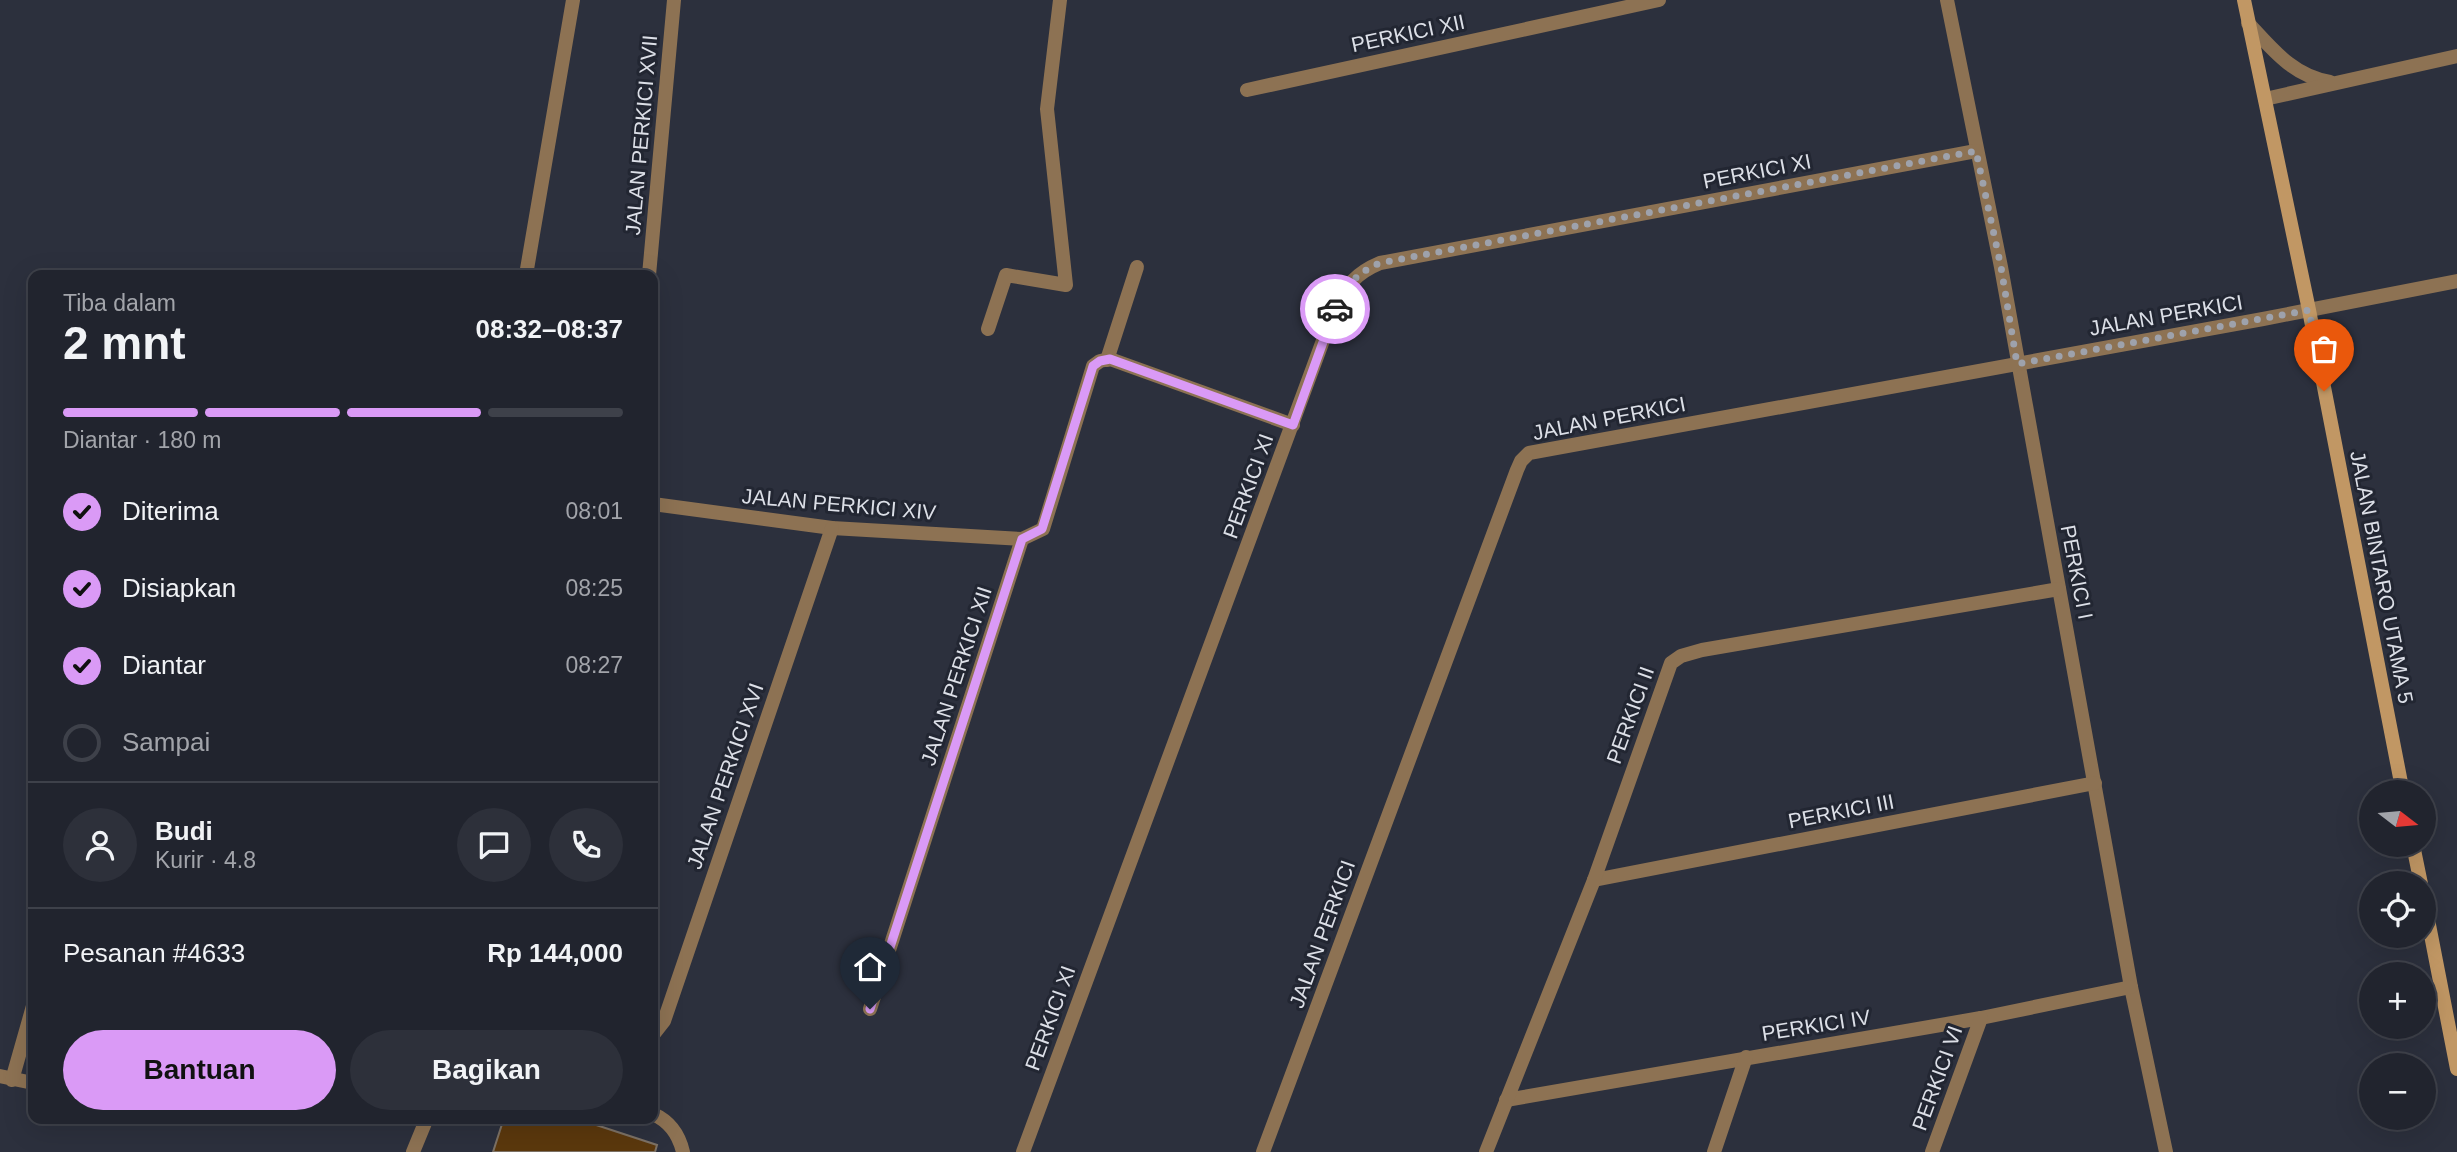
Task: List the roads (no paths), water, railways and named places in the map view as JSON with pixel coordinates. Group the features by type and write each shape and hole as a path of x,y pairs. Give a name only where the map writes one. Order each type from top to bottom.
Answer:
{"main road":[{"name":"JALAN BINTARO UTAMA 5","path":"2244,0 2309,310 2400,780"},
{"path":"2434,948 2457,1069"}],"street":[{"path":"527,270 573,0"},
{"name":"JALAN PERKICI XVII","path":"649,270 674,0"},
{"path":"988,329 1006,275 1066,285 1047,108 1060,0"},
{"name":"PERKICI XII","path":"1247,90 1659,0"},
{"name":"PERKICI I","path":"1947,0 2001,267 2131,987 2166,1152"},
{"path":"2248,23 2288,64 2303,75 2338,83"},
{"path":"2265,99 2457,56"},
{"name":"PERKICI XI","path":"1023,1152 1335,308 1346,288 1363,270 1380,263 1976,151"},
{"path":"1137,267 1107,360 1293,425"},
{"name":"JALAN PERKICI","path":"1263,1152 1521,461 1529,453 2457,281"},
{"name":"JALAN PERKICI XII","path":"870,1009 1022,539 1042,529 1093,366 1107,360"},
{"name":"JALAN PERKICI XIV","path":"658,505 832,528 1022,539"},
{"name":"JALAN PERKICI XVI","path":"658,1029 664,1021 832,528"},
{"name":"PERKICI II","path":"1486,1152 1594,880 1671,663 1681,656 1715,648 2059,589"},
{"name":"PERKICI III","path":"1594,880 2095,783"},
{"name":"PERKICI IV","path":"1506,1100 1981,1018 2131,987"},
{"name":"PERKICI VI","path":"1932,1152 1981,1018"},
{"path":"28,1019 6,1078 28,1082"},
{"path":"1714,1152 1746,1057"},
{"path":"658,1116 675,1132 683,1152"},
{"path":"413,1152 425,1124"}]}
